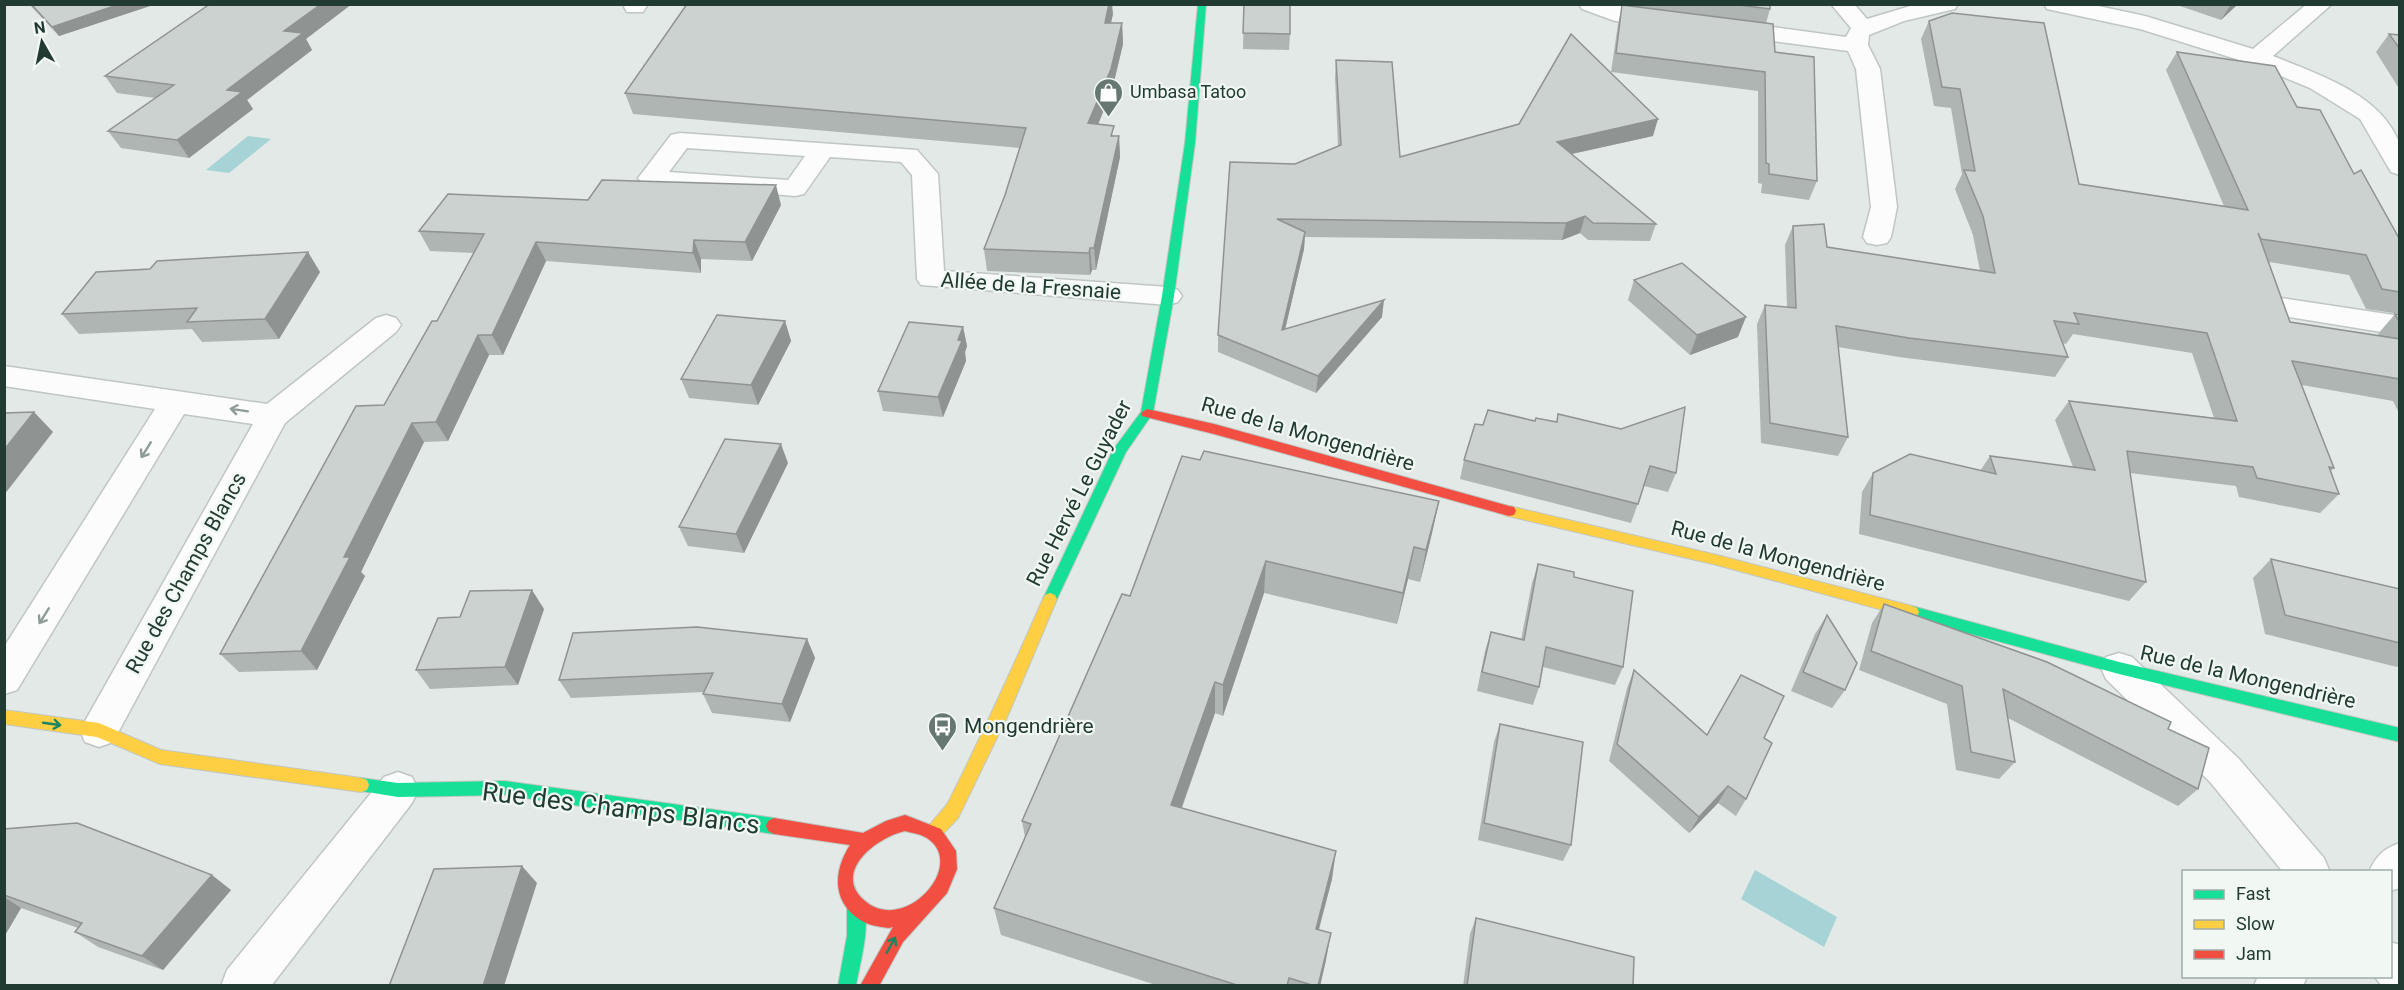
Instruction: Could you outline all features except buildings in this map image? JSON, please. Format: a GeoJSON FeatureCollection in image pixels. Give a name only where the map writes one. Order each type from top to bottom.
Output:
{"type":"FeatureCollection","features":[{"type":"Feature","properties":{"kind":"street","name":"Rue Hervé Le Guyader"},"geometry":{"type":"LineString","coordinates":[[934,832],[952,813],[1120,450],[1147,413],[1168,296],[1190,143],[1202,4]]}},
{"type":"Feature","properties":{"kind":"street"},"geometry":{"type":"LineString","coordinates":[[1590,4],[1615,14],[1684,23]]}},
{"type":"Feature","properties":{"kind":"street"},"geometry":{"type":"LineString","coordinates":[[1842,4],[1860,37],[1868,69],[1884,207],[1877,237]]}},
{"type":"Feature","properties":{"kind":"street"},"geometry":{"type":"LineString","coordinates":[[1708,26],[1860,37],[1897,16],[1947,4]]}},
{"type":"Feature","properties":{"kind":"street"},"geometry":{"type":"LineString","coordinates":[[2055,4],[2145,23],[2258,58],[2318,83],[2370,114],[2400,117]]}},
{"type":"Feature","properties":{"kind":"street"},"geometry":{"type":"LineString","coordinates":[[2258,58],[2321,4]]}},
{"type":"Feature","properties":{"kind":"street"},"geometry":{"type":"LineString","coordinates":[[2370,114],[2400,167]]}},
{"type":"Feature","properties":{"kind":"street","name":"Allée de la Fresnaie"},"geometry":{"type":"LineString","coordinates":[[822,149],[795,188],[651,178],[680,140],[822,149],[908,155],[925,174],[931,279],[1168,296]]}},
{"type":"Feature","properties":{"kind":"street"},"geometry":{"type":"LineString","coordinates":[[2281,307],[2400,326]]}},
{"type":"Feature","properties":{"kind":"street","name":"Rue des Champs Blancs"},"geometry":{"type":"LineString","coordinates":[[99,730],[273,416],[386,325]]}},
{"type":"Feature","properties":{"kind":"street"},"geometry":{"type":"LineString","coordinates":[[4,376],[273,416]]}},
{"type":"Feature","properties":{"kind":"street"},"geometry":{"type":"LineString","coordinates":[[4,679],[177,400]]}},
{"type":"Feature","properties":{"kind":"street","name":"Rue de la Mongendrière"},"geometry":{"type":"LineString","coordinates":[[1147,413],[1214,429],[1478,504],[1717,560],[2119,668],[2400,735]]}},
{"type":"Feature","properties":{"kind":"street"},"geometry":{"type":"LineString","coordinates":[[2119,668],[2225,771],[2307,870]]}},
{"type":"Feature","properties":{"kind":"street","name":"Rue des Champs Blancs"},"geometry":{"type":"LineString","coordinates":[[4,717],[99,730],[160,756],[398,790],[505,788],[857,838],[862,841]]}},
{"type":"Feature","properties":{"kind":"street"},"geometry":{"type":"LineString","coordinates":[[243,986],[398,790]]}},
{"type":"Feature","properties":{"kind":"street"},"geometry":{"type":"LineString","coordinates":[[869,986],[897,936],[921,910],[935,899],[945,884],[950,869],[949,854],[943,841],[934,832],[920,825],[905,823],[876,831],[862,841],[847,866],[845,880],[848,894],[856,906],[869,915],[885,920],[904,918],[921,910]]}},
{"type":"Feature","properties":{"kind":"street"},"geometry":{"type":"LineString","coordinates":[[847,986],[856,936],[856,906]]}},
{"type":"Feature","properties":{"kind":"water"},"geometry":{"type":"Polygon","coordinates":[[[248,136],[271,139],[229,173],[206,170],[248,136]]]}},
{"type":"Feature","properties":{"kind":"water"},"geometry":{"type":"Polygon","coordinates":[[[1755,870],[1837,917],[1824,947],[1741,899],[1755,870]]]}},
{"type":"Feature","properties":{"kind":"traffic: fast"},"geometry":{"type":"LineString","coordinates":[[1050,599],[1120,450],[1147,413],[1168,296],[1190,143],[1202,4]]}},
{"type":"Feature","properties":{"kind":"traffic: fast"},"geometry":{"type":"LineString","coordinates":[[1912,612],[2119,668],[2400,735]]}},
{"type":"Feature","properties":{"kind":"traffic: fast"},"geometry":{"type":"LineString","coordinates":[[361,785],[398,790],[505,788],[774,826]]}},
{"type":"Feature","properties":{"kind":"traffic: fast"},"geometry":{"type":"LineString","coordinates":[[847,986],[856,936],[856,907]]}},
{"type":"Feature","properties":{"kind":"traffic: slow"},"geometry":{"type":"LineString","coordinates":[[1509,511],[1717,560],[1912,612]]}},
{"type":"Feature","properties":{"kind":"traffic: slow"},"geometry":{"type":"LineString","coordinates":[[934,832],[952,813],[1000,715],[1050,599]]}},
{"type":"Feature","properties":{"kind":"traffic: slow"},"geometry":{"type":"LineString","coordinates":[[4,717],[99,730],[160,757],[361,785]]}},
{"type":"Feature","properties":{"kind":"traffic: jam"},"geometry":{"type":"LineString","coordinates":[[1147,413],[1214,429],[1509,511]]}},
{"type":"Feature","properties":{"kind":"traffic: jam"},"geometry":{"type":"LineString","coordinates":[[905,823],[935,834],[947,851],[949,869],[941,887],[927,903],[909,915],[889,920],[870,916],[853,902],[846,888],[845,875],[849,862],[866,840],[878,832],[905,823]]}},
{"type":"Feature","properties":{"kind":"traffic: jam"},"geometry":{"type":"LineString","coordinates":[[774,826],[857,838],[862,841]]}},
{"type":"Feature","properties":{"kind":"traffic: jam"},"geometry":{"type":"LineString","coordinates":[[869,986],[897,936],[921,910]]}},
{"type":"Feature","properties":{"kind":"place","name":"Umbasa Tatoo"},"geometry":{"type":"Point","coordinates":[1109,118]}},
{"type":"Feature","properties":{"kind":"place","name":"Mongendrière"},"geometry":{"type":"Point","coordinates":[943,752]}}]}
